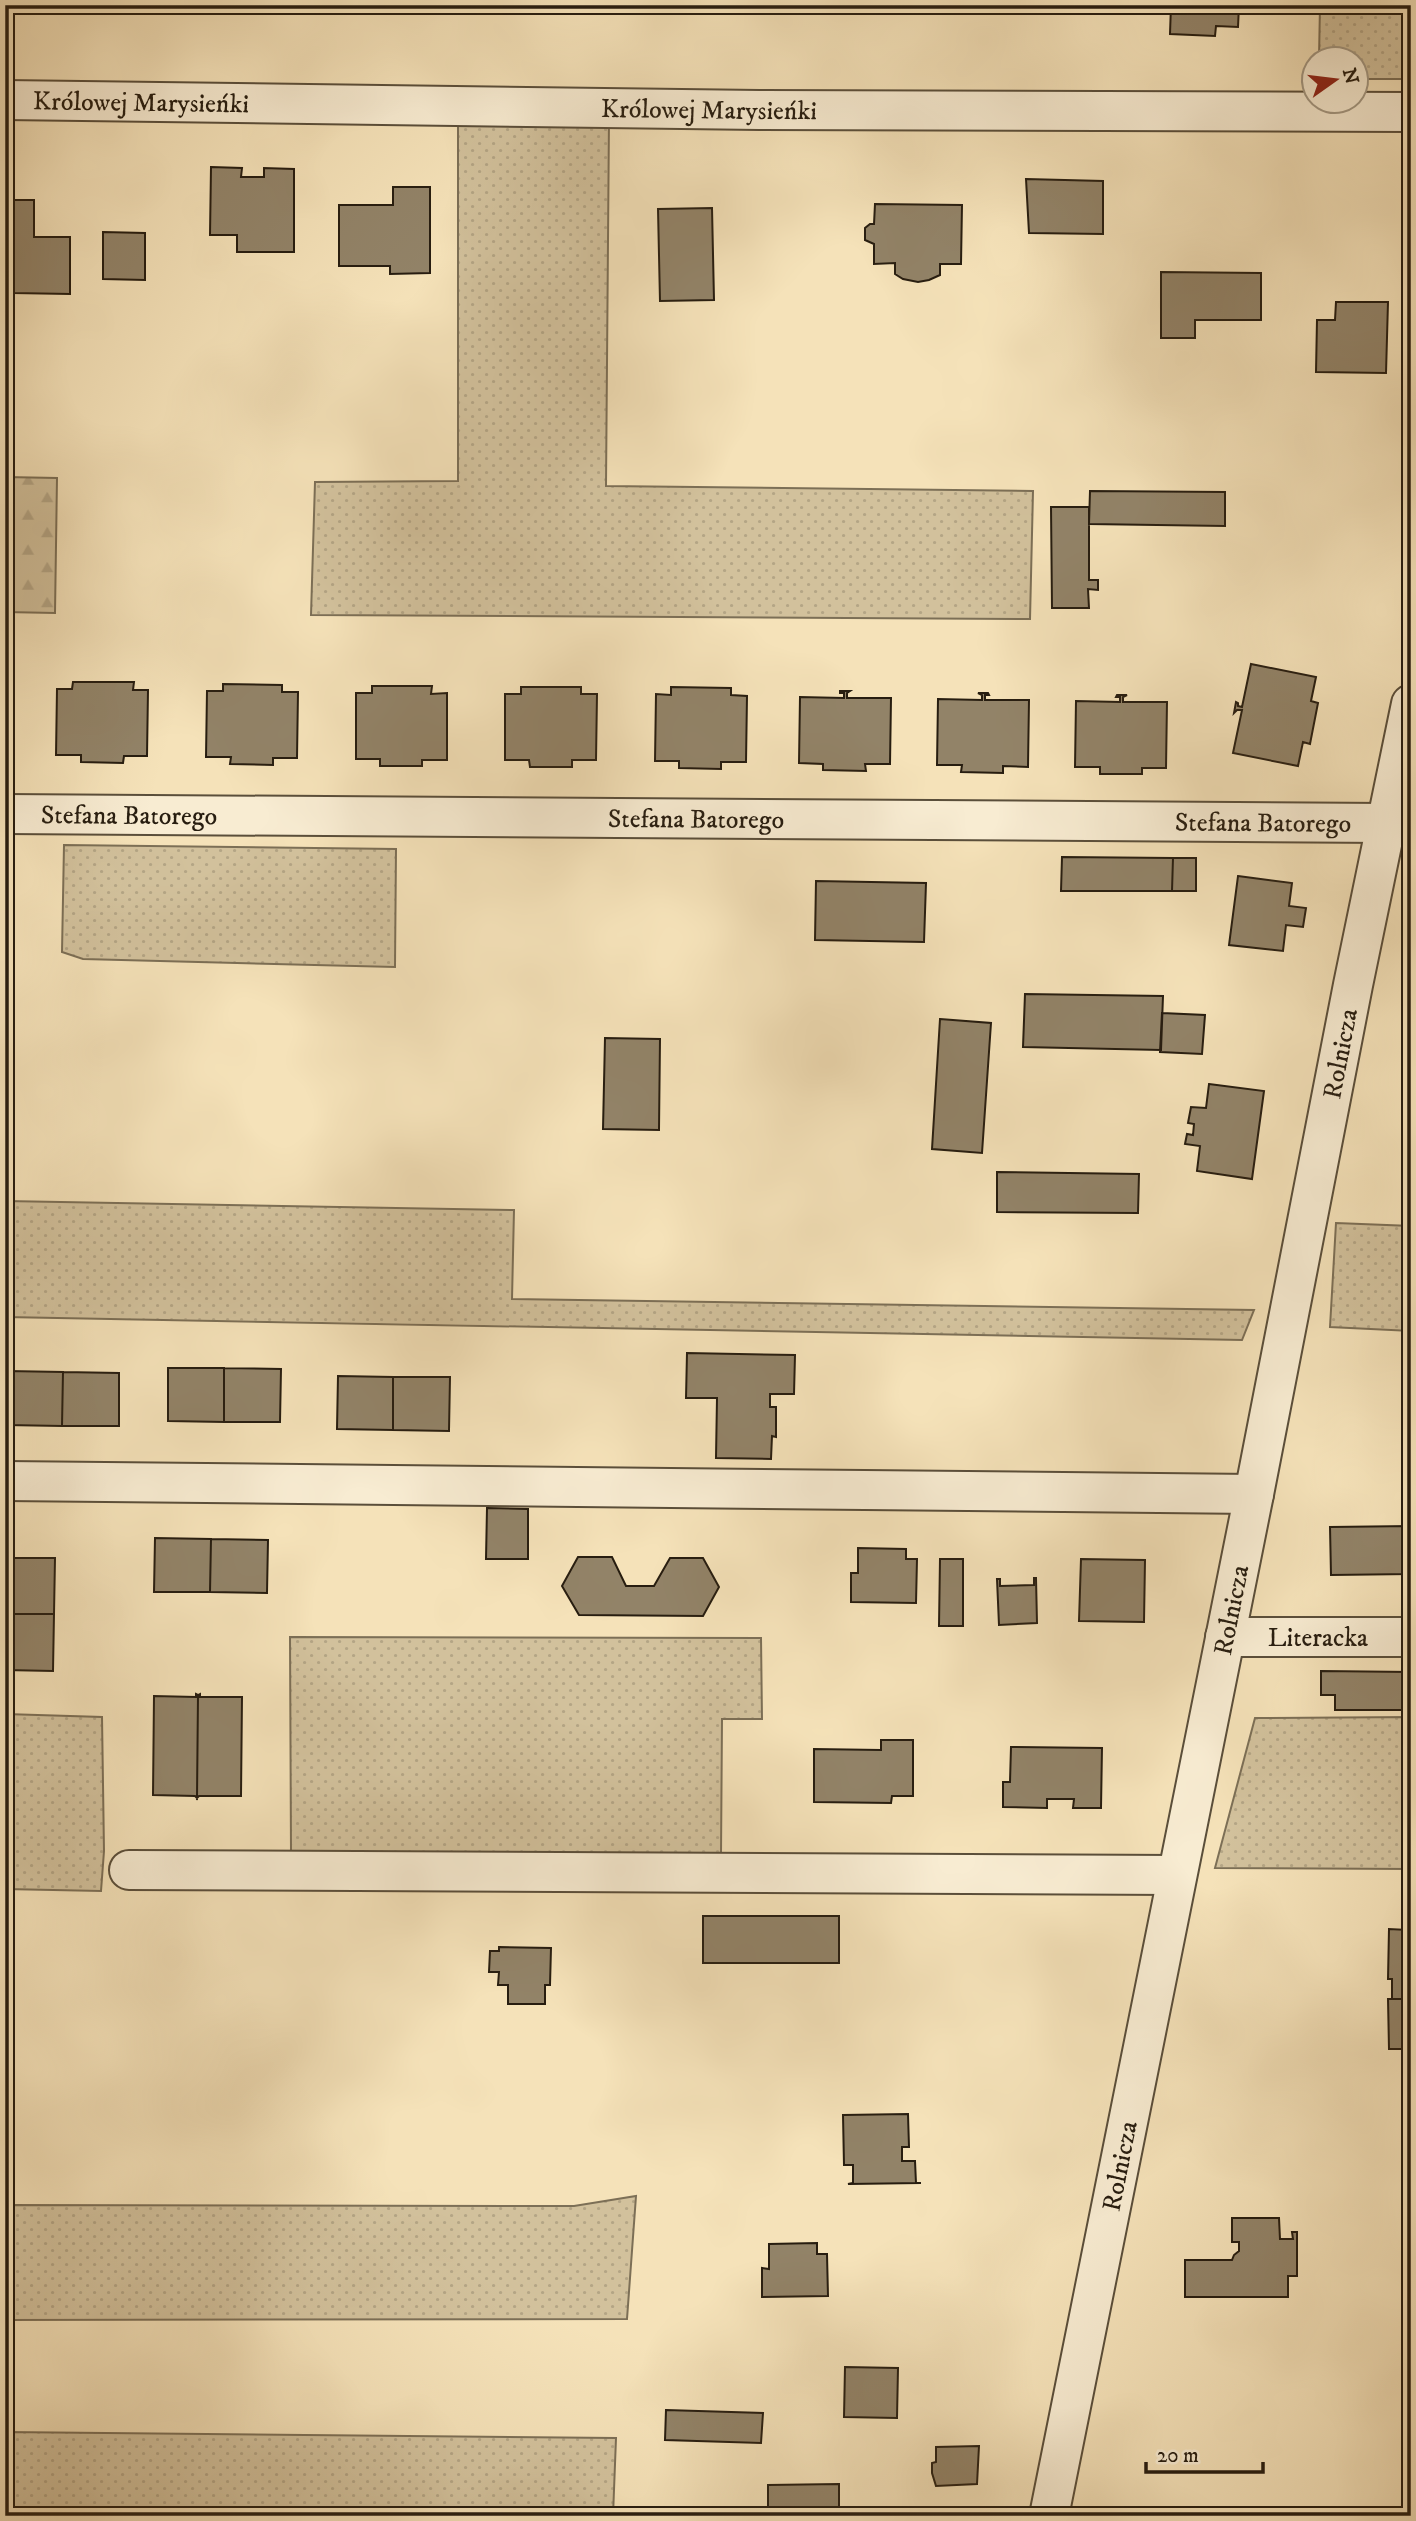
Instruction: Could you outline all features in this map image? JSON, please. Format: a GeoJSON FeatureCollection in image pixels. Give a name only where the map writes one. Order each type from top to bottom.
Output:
{"type":"FeatureCollection","features":[{"type":"Feature","properties":{"kind":"street","name":"Królowej Marysieńki"},"geometry":{"type":"LineString","coordinates":[[5,100],[759,110],[1411,112]]}},
{"type":"Feature","properties":{"kind":"street","name":"Rolnicza"},"geometry":{"type":"LineString","coordinates":[[1049,2516],[1353,985],[1409,725]]}},
{"type":"Feature","properties":{"kind":"street","name":"Stefana Batorego"},"geometry":{"type":"LineString","coordinates":[[5,814],[1387,823]]}},
{"type":"Feature","properties":{"kind":"street"},"geometry":{"type":"LineString","coordinates":[[5,1481],[1254,1494]]}},
{"type":"Feature","properties":{"kind":"street","name":"Literacka"},"geometry":{"type":"LineString","coordinates":[[1225,1637],[1411,1637]]}},
{"type":"Feature","properties":{"kind":"street"},"geometry":{"type":"LineString","coordinates":[[129,1870],[1177,1875]]}},
{"type":"Feature","properties":{"kind":"green space"},"geometry":{"type":"Polygon","coordinates":[[[1320,5],[1411,5],[1411,79],[1370,79],[1370,46],[1319,46],[1320,5]]]}},
{"type":"Feature","properties":{"kind":"green space"},"geometry":{"type":"Polygon","coordinates":[[[458,118],[609,118],[606,486],[1033,491],[1030,619],[311,615],[315,482],[458,481],[458,118]]]}},
{"type":"Feature","properties":{"kind":"green space"},"geometry":{"type":"Polygon","coordinates":[[[5,477],[57,478],[55,613],[5,612],[5,477]]]}},
{"type":"Feature","properties":{"kind":"green space"},"geometry":{"type":"Polygon","coordinates":[[[64,845],[396,849],[395,967],[83,959],[62,952],[64,845]]]}},
{"type":"Feature","properties":{"kind":"green space"},"geometry":{"type":"Polygon","coordinates":[[[5,1201],[514,1210],[512,1299],[1254,1310],[1242,1340],[5,1317],[5,1201]]]}},
{"type":"Feature","properties":{"kind":"green space"},"geometry":{"type":"Polygon","coordinates":[[[1336,1223],[1411,1226],[1411,1331],[1330,1327],[1336,1223]]]}},
{"type":"Feature","properties":{"kind":"green space"},"geometry":{"type":"Polygon","coordinates":[[[290,1637],[761,1638],[762,1719],[722,1719],[721,1855],[291,1852],[290,1637]]]}},
{"type":"Feature","properties":{"kind":"green space"},"geometry":{"type":"Polygon","coordinates":[[[5,1714],[102,1717],[104,1851],[101,1891],[5,1889],[5,1714]]]}},
{"type":"Feature","properties":{"kind":"green space"},"geometry":{"type":"Polygon","coordinates":[[[1411,1717],[1411,1869],[1215,1868],[1255,1718],[1411,1717]]]}},
{"type":"Feature","properties":{"kind":"green space"},"geometry":{"type":"Polygon","coordinates":[[[636,2196],[627,2319],[5,2320],[5,2205],[574,2206],[636,2196]]]}},
{"type":"Feature","properties":{"kind":"green space"},"geometry":{"type":"Polygon","coordinates":[[[5,2432],[616,2438],[613,2516],[5,2516],[5,2432]]]}},
{"type":"Feature","properties":{"kind":"building"},"geometry":{"type":"Polygon","coordinates":[[[1171,5],[1239,5],[1238,27],[1216,26],[1215,36],[1170,34],[1171,5]]]}},
{"type":"Feature","properties":{"kind":"building"},"geometry":{"type":"Polygon","coordinates":[[[211,167],[242,168],[241,177],[264,177],[264,168],[294,169],[294,252],[237,252],[237,235],[210,235],[211,167]]]}},
{"type":"Feature","properties":{"kind":"building"},"geometry":{"type":"Polygon","coordinates":[[[1026,179],[1103,181],[1103,234],[1029,233],[1026,179]]]}},
{"type":"Feature","properties":{"kind":"building"},"geometry":{"type":"Polygon","coordinates":[[[393,187],[430,187],[430,273],[390,274],[390,266],[339,266],[339,205],[393,205],[393,187]]]}},
{"type":"Feature","properties":{"kind":"building"},"geometry":{"type":"Polygon","coordinates":[[[5,200],[34,200],[34,237],[70,237],[70,294],[13,293],[13,257],[5,257],[5,200]]]}},
{"type":"Feature","properties":{"kind":"building"},"geometry":{"type":"Polygon","coordinates":[[[875,204],[962,205],[961,264],[940,264],[940,275],[918,282],[895,274],[895,263],[874,264],[874,244],[865,240],[865,228],[874,224],[875,204]]]}},
{"type":"Feature","properties":{"kind":"building"},"geometry":{"type":"Polygon","coordinates":[[[712,208],[714,300],[660,301],[658,209],[712,208]]]}},
{"type":"Feature","properties":{"kind":"building"},"geometry":{"type":"Polygon","coordinates":[[[103,232],[145,233],[145,280],[103,279],[103,232]]]}},
{"type":"Feature","properties":{"kind":"building"},"geometry":{"type":"Polygon","coordinates":[[[1161,272],[1261,273],[1261,320],[1195,320],[1195,338],[1161,338],[1161,272]]]}},
{"type":"Feature","properties":{"kind":"building"},"geometry":{"type":"Polygon","coordinates":[[[1336,302],[1388,302],[1386,373],[1316,372],[1317,320],[1335,320],[1336,302]]]}},
{"type":"Feature","properties":{"kind":"building"},"geometry":{"type":"Polygon","coordinates":[[[1090,491],[1225,492],[1225,526],[1089,524],[1090,491]]]}},
{"type":"Feature","properties":{"kind":"building"},"geometry":{"type":"Polygon","coordinates":[[[1051,507],[1089,507],[1089,580],[1098,580],[1098,590],[1088,589],[1089,608],[1052,608],[1051,507]]]}},
{"type":"Feature","properties":{"kind":"building"},"geometry":{"type":"Polygon","coordinates":[[[1251,664],[1316,677],[1311,701],[1318,703],[1310,744],[1303,742],[1298,766],[1233,753],[1242,710],[1234,713],[1236,702],[1242,707],[1251,664]]]}},
{"type":"Feature","properties":{"kind":"building"},"geometry":{"type":"Polygon","coordinates":[[[73,682],[134,682],[133,690],[148,690],[147,756],[124,756],[123,763],[81,762],[81,755],[56,755],[57,689],[72,689],[73,682]]]}},
{"type":"Feature","properties":{"kind":"building"},"geometry":{"type":"Polygon","coordinates":[[[223,684],[282,685],[282,692],[298,692],[297,758],[273,758],[273,765],[230,764],[231,757],[206,757],[207,691],[223,691],[223,684]]]}},
{"type":"Feature","properties":{"kind":"building"},"geometry":{"type":"Polygon","coordinates":[[[372,686],[432,686],[431,694],[447,693],[447,760],[422,760],[422,766],[380,766],[380,759],[356,759],[356,693],[372,693],[372,686]]]}},
{"type":"Feature","properties":{"kind":"building"},"geometry":{"type":"Polygon","coordinates":[[[521,687],[581,687],[581,694],[597,694],[596,760],[572,760],[572,767],[530,767],[529,760],[505,760],[505,694],[521,694],[521,687]]]}},
{"type":"Feature","properties":{"kind":"building"},"geometry":{"type":"Polygon","coordinates":[[[671,687],[731,688],[731,695],[747,696],[746,762],[721,762],[721,769],[679,768],[679,761],[655,761],[656,694],[671,695],[671,687]]]}},
{"type":"Feature","properties":{"kind":"building"},"geometry":{"type":"Polygon","coordinates":[[[840,691],[850,691],[847,698],[891,698],[890,764],[865,764],[866,771],[823,770],[823,764],[799,763],[800,697],[844,698],[844,693],[840,691]]]}},
{"type":"Feature","properties":{"kind":"building"},"geometry":{"type":"Polygon","coordinates":[[[978,693],[988,693],[985,700],[1029,700],[1028,767],[1003,766],[1003,773],[961,772],[962,765],[937,765],[938,699],[982,700],[982,695],[978,693]]]}},
{"type":"Feature","properties":{"kind":"building"},"geometry":{"type":"Polygon","coordinates":[[[1117,695],[1127,695],[1123,697],[1123,702],[1167,702],[1166,768],[1142,768],[1142,774],[1100,774],[1100,767],[1075,767],[1076,701],[1120,702],[1117,695]]]}},
{"type":"Feature","properties":{"kind":"building"},"geometry":{"type":"Polygon","coordinates":[[[1062,857],[1173,858],[1172,891],[1061,891],[1062,857]]]}},
{"type":"Feature","properties":{"kind":"building"},"geometry":{"type":"Polygon","coordinates":[[[1173,858],[1196,858],[1196,891],[1172,891],[1173,858]]]}},
{"type":"Feature","properties":{"kind":"building"},"geometry":{"type":"Polygon","coordinates":[[[1238,876],[1292,883],[1289,906],[1306,908],[1303,927],[1286,925],[1283,951],[1229,945],[1238,876]]]}},
{"type":"Feature","properties":{"kind":"building"},"geometry":{"type":"Polygon","coordinates":[[[816,881],[926,883],[924,942],[815,940],[816,881]]]}},
{"type":"Feature","properties":{"kind":"building"},"geometry":{"type":"Polygon","coordinates":[[[1025,994],[1163,996],[1161,1050],[1023,1047],[1025,994]]]}},
{"type":"Feature","properties":{"kind":"building"},"geometry":{"type":"Polygon","coordinates":[[[1162,1013],[1205,1015],[1202,1054],[1160,1052],[1162,1013]]]}},
{"type":"Feature","properties":{"kind":"building"},"geometry":{"type":"Polygon","coordinates":[[[940,1019],[991,1023],[982,1153],[932,1149],[940,1019]]]}},
{"type":"Feature","properties":{"kind":"building"},"geometry":{"type":"Polygon","coordinates":[[[605,1038],[660,1039],[659,1130],[603,1129],[605,1038]]]}},
{"type":"Feature","properties":{"kind":"building"},"geometry":{"type":"Polygon","coordinates":[[[1209,1084],[1264,1091],[1252,1179],[1197,1171],[1200,1146],[1185,1144],[1187,1134],[1193,1135],[1194,1124],[1188,1123],[1191,1107],[1206,1108],[1209,1084]]]}},
{"type":"Feature","properties":{"kind":"building"},"geometry":{"type":"Polygon","coordinates":[[[997,1172],[1139,1174],[1138,1213],[997,1212],[997,1172]]]}},
{"type":"Feature","properties":{"kind":"building"},"geometry":{"type":"Polygon","coordinates":[[[687,1353],[795,1355],[794,1394],[770,1394],[770,1407],[776,1407],[776,1437],[772,1436],[771,1459],[716,1458],[717,1398],[686,1398],[687,1353]]]}},
{"type":"Feature","properties":{"kind":"building"},"geometry":{"type":"Polygon","coordinates":[[[168,1368],[224,1368],[224,1422],[168,1421],[168,1368]]]}},
{"type":"Feature","properties":{"kind":"building"},"geometry":{"type":"Polygon","coordinates":[[[224,1368],[281,1369],[280,1422],[224,1422],[224,1368]]]}},
{"type":"Feature","properties":{"kind":"building"},"geometry":{"type":"Polygon","coordinates":[[[7,1371],[63,1372],[62,1426],[6,1425],[7,1371]]]}},
{"type":"Feature","properties":{"kind":"building"},"geometry":{"type":"Polygon","coordinates":[[[63,1372],[119,1373],[119,1426],[62,1426],[63,1372]]]}},
{"type":"Feature","properties":{"kind":"building"},"geometry":{"type":"Polygon","coordinates":[[[338,1376],[393,1377],[393,1430],[337,1429],[338,1376]]]}},
{"type":"Feature","properties":{"kind":"building"},"geometry":{"type":"Polygon","coordinates":[[[393,1377],[450,1377],[449,1431],[393,1430],[393,1377]]]}},
{"type":"Feature","properties":{"kind":"building"},"geometry":{"type":"Polygon","coordinates":[[[487,1508],[528,1509],[528,1559],[486,1559],[487,1508]]]}},
{"type":"Feature","properties":{"kind":"building"},"geometry":{"type":"Polygon","coordinates":[[[1411,1526],[1411,1574],[1331,1575],[1330,1527],[1411,1526]]]}},
{"type":"Feature","properties":{"kind":"building"},"geometry":{"type":"Polygon","coordinates":[[[155,1538],[211,1539],[210,1592],[154,1592],[155,1538]]]}},
{"type":"Feature","properties":{"kind":"building"},"geometry":{"type":"Polygon","coordinates":[[[211,1539],[268,1540],[267,1593],[210,1592],[211,1539]]]}},
{"type":"Feature","properties":{"kind":"building"},"geometry":{"type":"Polygon","coordinates":[[[858,1548],[906,1549],[906,1559],[917,1559],[916,1603],[851,1602],[851,1573],[858,1573],[858,1548]]]}},
{"type":"Feature","properties":{"kind":"building"},"geometry":{"type":"Polygon","coordinates":[[[578,1557],[612,1557],[626,1586],[654,1586],[670,1558],[703,1558],[719,1587],[703,1616],[579,1615],[562,1586],[578,1557]]]}},
{"type":"Feature","properties":{"kind":"building"},"geometry":{"type":"Polygon","coordinates":[[[5,1558],[55,1558],[54,1614],[5,1614],[5,1558]]]}},
{"type":"Feature","properties":{"kind":"building"},"geometry":{"type":"Polygon","coordinates":[[[940,1559],[963,1559],[963,1626],[939,1626],[940,1559]]]}},
{"type":"Feature","properties":{"kind":"building"},"geometry":{"type":"Polygon","coordinates":[[[1081,1559],[1145,1560],[1144,1622],[1079,1621],[1081,1559]]]}},
{"type":"Feature","properties":{"kind":"building"},"geometry":{"type":"Polygon","coordinates":[[[1034,1578],[1037,1623],[999,1625],[997,1579],[1000,1579],[1000,1586],[1034,1585],[1034,1578]]]}},
{"type":"Feature","properties":{"kind":"building"},"geometry":{"type":"Polygon","coordinates":[[[5,1614],[54,1614],[53,1671],[5,1670],[5,1614]]]}},
{"type":"Feature","properties":{"kind":"building"},"geometry":{"type":"Polygon","coordinates":[[[1321,1671],[1411,1672],[1411,1710],[1335,1710],[1335,1695],[1321,1695],[1321,1671]]]}},
{"type":"Feature","properties":{"kind":"building"},"geometry":{"type":"Polygon","coordinates":[[[196,1694],[197,1798],[153,1795],[154,1696],[196,1697],[196,1694]]]}},
{"type":"Feature","properties":{"kind":"building"},"geometry":{"type":"Polygon","coordinates":[[[200,1694],[200,1697],[242,1697],[241,1796],[197,1798],[200,1694]]]}},
{"type":"Feature","properties":{"kind":"building"},"geometry":{"type":"Polygon","coordinates":[[[881,1740],[913,1740],[913,1796],[892,1796],[891,1803],[814,1802],[814,1749],[881,1750],[881,1740]]]}},
{"type":"Feature","properties":{"kind":"building"},"geometry":{"type":"Polygon","coordinates":[[[1011,1747],[1102,1748],[1101,1808],[1073,1808],[1074,1799],[1047,1799],[1047,1808],[1003,1807],[1003,1782],[1010,1782],[1011,1747]]]}},
{"type":"Feature","properties":{"kind":"building"},"geometry":{"type":"Polygon","coordinates":[[[703,1916],[839,1916],[839,1963],[703,1963],[703,1916]]]}},
{"type":"Feature","properties":{"kind":"building"},"geometry":{"type":"Polygon","coordinates":[[[1411,1926],[1411,1999],[1392,1999],[1392,1979],[1388,1979],[1389,1929],[1408,1930],[1411,1926]]]}},
{"type":"Feature","properties":{"kind":"building"},"geometry":{"type":"Polygon","coordinates":[[[499,1947],[551,1948],[550,1985],[545,1985],[545,2004],[508,2004],[508,1985],[498,1985],[499,1972],[489,1972],[490,1951],[499,1951],[499,1947]]]}},
{"type":"Feature","properties":{"kind":"building"},"geometry":{"type":"Polygon","coordinates":[[[1388,1999],[1411,1999],[1411,2049],[1389,2049],[1388,1999]]]}},
{"type":"Feature","properties":{"kind":"building"},"geometry":{"type":"Polygon","coordinates":[[[908,2114],[909,2147],[902,2147],[902,2161],[915,2161],[916,2183],[921,2183],[848,2184],[853,2183],[853,2165],[844,2165],[843,2115],[908,2114]]]}},
{"type":"Feature","properties":{"kind":"building"},"geometry":{"type":"Polygon","coordinates":[[[1232,2218],[1279,2218],[1280,2239],[1293,2239],[1292,2232],[1297,2232],[1297,2276],[1288,2276],[1288,2297],[1185,2297],[1185,2260],[1232,2260],[1239,2251],[1239,2242],[1232,2242],[1232,2218]]]}},
{"type":"Feature","properties":{"kind":"building"},"geometry":{"type":"Polygon","coordinates":[[[817,2243],[817,2254],[827,2254],[828,2296],[762,2297],[762,2268],[769,2269],[769,2244],[817,2243]]]}},
{"type":"Feature","properties":{"kind":"building"},"geometry":{"type":"Polygon","coordinates":[[[845,2367],[898,2368],[897,2418],[844,2417],[845,2367]]]}},
{"type":"Feature","properties":{"kind":"building"},"geometry":{"type":"Polygon","coordinates":[[[666,2410],[763,2413],[761,2443],[665,2440],[666,2410]]]}},
{"type":"Feature","properties":{"kind":"building"},"geometry":{"type":"Polygon","coordinates":[[[979,2446],[977,2484],[936,2486],[932,2463],[936,2462],[936,2447],[979,2446]]]}},
{"type":"Feature","properties":{"kind":"building"},"geometry":{"type":"Polygon","coordinates":[[[839,2484],[839,2516],[768,2516],[768,2485],[839,2484]]]}}]}
